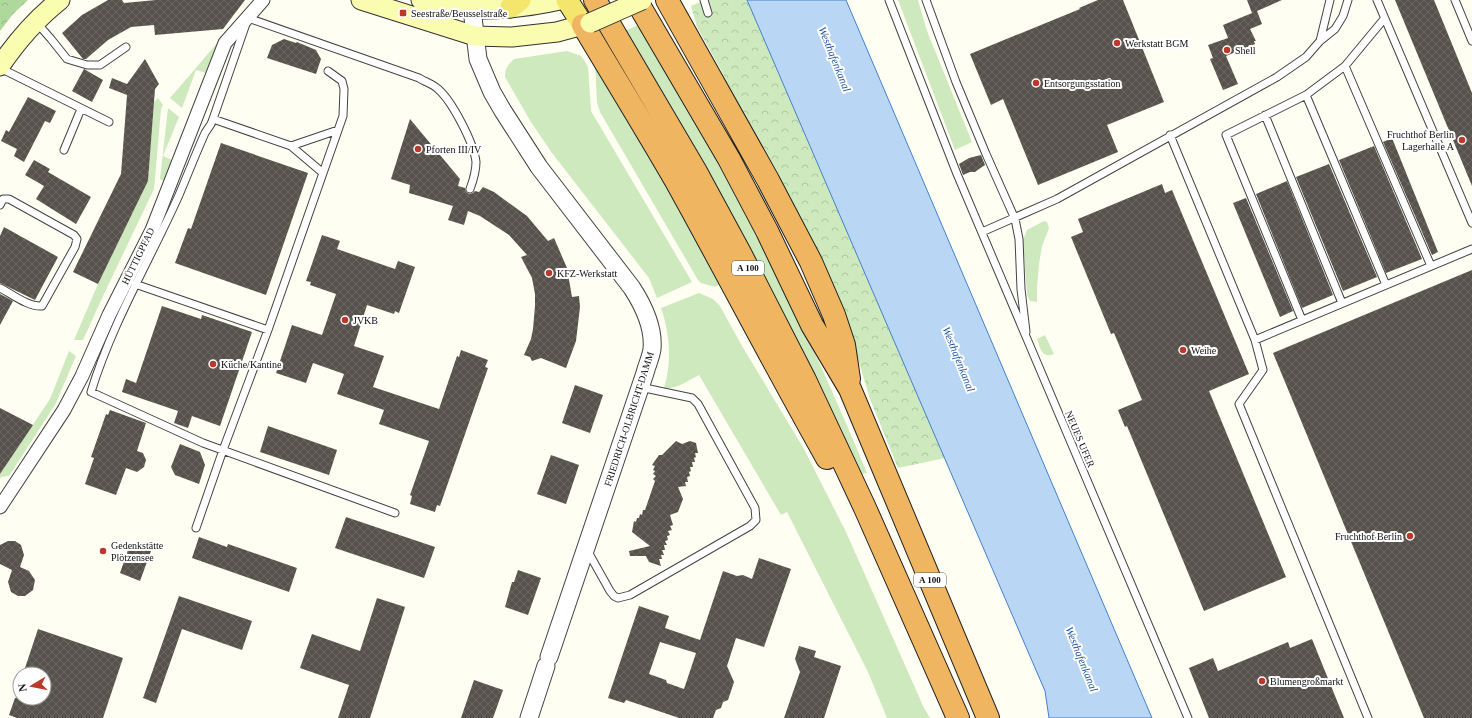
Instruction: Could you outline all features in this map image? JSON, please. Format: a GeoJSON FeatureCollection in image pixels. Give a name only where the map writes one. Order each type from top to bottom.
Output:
{"type":"FeatureCollection","features":[{"type":"Feature","properties":{"kind":"highway","name":"A 100"},"geometry":{"type":"LineString","coordinates":[[595,0],[695,170],[740,253],[805,380],[865,508],[958,718]]}},
{"type":"Feature","properties":{"kind":"highway","name":"A 100"},"geometry":{"type":"LineString","coordinates":[[636,0],[729,159],[767,231],[812,326],[850,389],[988,718]]}},
{"type":"Feature","properties":{"kind":"highway"},"geometry":{"type":"LineString","coordinates":[[667,0],[768,180],[811,262],[834,315],[844,345],[850,389]]}},
{"type":"Feature","properties":{"kind":"highway"},"geometry":{"type":"LineString","coordinates":[[586,24],[676,181],[787,388],[844,488],[865,508]]}},
{"type":"Feature","properties":{"kind":"main road"},"geometry":{"type":"LineString","coordinates":[[0,67],[16,44],[40,17],[60,0]]}},
{"type":"Feature","properties":{"kind":"main road"},"geometry":{"type":"LineString","coordinates":[[40,17],[68,0]]}},
{"type":"Feature","properties":{"kind":"main road"},"geometry":{"type":"LineString","coordinates":[[361,0],[475,36],[512,37],[557,32],[586,24],[642,0]]}},
{"type":"Feature","properties":{"kind":"main road"},"geometry":{"type":"LineString","coordinates":[[421,0],[453,8],[472,9],[560,0]]}},
{"type":"Feature","properties":{"kind":"main road"},"geometry":{"type":"LineString","coordinates":[[567,0],[586,24]]}},
{"type":"Feature","properties":{"kind":"street","name":"HÜTTIGPFAD"},"geometry":{"type":"LineString","coordinates":[[1,506],[64,410],[82,376],[109,315],[152,230],[225,43],[263,0]]}},
{"type":"Feature","properties":{"kind":"street","name":"FRIEDRICH-OLBRICHT-DAMM"},"geometry":{"type":"LineString","coordinates":[[472,9],[478,59],[492,92],[519,138],[539,167],[632,288],[644,308],[650,328],[652,349],[529,718]]}},
{"type":"Feature","properties":{"kind":"lane"},"geometry":{"type":"LineString","coordinates":[[704,0],[708,13]]}},
{"type":"Feature","properties":{"kind":"lane","name":"NEUES UFER"},"geometry":{"type":"LineString","coordinates":[[889,0],[954,167],[1188,718]]}},
{"type":"Feature","properties":{"kind":"lane"},"geometry":{"type":"LineString","coordinates":[[926,0],[956,82],[1015,219],[1019,239],[1021,289],[1027,340]]}},
{"type":"Feature","properties":{"kind":"lane"},"geometry":{"type":"LineString","coordinates":[[1320,41],[1330,0]]}},
{"type":"Feature","properties":{"kind":"lane"},"geometry":{"type":"LineString","coordinates":[[982,232],[1015,219],[1057,199],[1282,74],[1306,57],[1320,41],[1335,29],[1343,16],[1348,0]]}},
{"type":"Feature","properties":{"kind":"lane"},"geometry":{"type":"LineString","coordinates":[[1377,0],[1472,223]]}},
{"type":"Feature","properties":{"kind":"lane"},"geometry":{"type":"LineString","coordinates":[[1455,0],[1472,41]]}},
{"type":"Feature","properties":{"kind":"lane"},"geometry":{"type":"LineString","coordinates":[[40,17],[51,38],[67,59],[87,65],[100,65],[126,47]]}},
{"type":"Feature","properties":{"kind":"lane"},"geometry":{"type":"LineString","coordinates":[[395,513],[203,443],[91,392],[100,362],[135,284],[179,195],[205,133],[211,124],[248,18],[419,78],[438,88],[455,111],[468,136],[476,162],[470,189]]}},
{"type":"Feature","properties":{"kind":"lane"},"geometry":{"type":"LineString","coordinates":[[1302,320],[1226,135],[1306,95],[1345,66],[1384,19]]}},
{"type":"Feature","properties":{"kind":"lane"},"geometry":{"type":"LineString","coordinates":[[1345,66],[1431,266]]}},
{"type":"Feature","properties":{"kind":"lane"},"geometry":{"type":"LineString","coordinates":[[0,67],[109,122]]}},
{"type":"Feature","properties":{"kind":"lane"},"geometry":{"type":"LineString","coordinates":[[196,528],[223,450],[268,330],[343,116],[344,89],[342,81],[328,71]]}},
{"type":"Feature","properties":{"kind":"lane"},"geometry":{"type":"LineString","coordinates":[[1306,95],[1386,285]]}},
{"type":"Feature","properties":{"kind":"lane"},"geometry":{"type":"LineString","coordinates":[[64,150],[81,109]]}},
{"type":"Feature","properties":{"kind":"lane"},"geometry":{"type":"LineString","coordinates":[[1265,115],[1342,303]]}},
{"type":"Feature","properties":{"kind":"lane"},"geometry":{"type":"LineString","coordinates":[[213,119],[291,146],[323,174]]}},
{"type":"Feature","properties":{"kind":"lane"},"geometry":{"type":"LineString","coordinates":[[291,146],[338,130]]}},
{"type":"Feature","properties":{"kind":"lane"},"geometry":{"type":"LineString","coordinates":[[1170,135],[1255,340],[1263,370],[1239,404],[1368,718]]}},
{"type":"Feature","properties":{"kind":"lane"},"geometry":{"type":"LineString","coordinates":[[0,205],[4,199],[9,199],[74,235],[76,239],[75,247],[42,306],[29,304],[0,288]]}},
{"type":"Feature","properties":{"kind":"lane"},"geometry":{"type":"LineString","coordinates":[[1255,340],[1472,249]]}},
{"type":"Feature","properties":{"kind":"lane"},"geometry":{"type":"LineString","coordinates":[[135,284],[268,330]]}},
{"type":"Feature","properties":{"kind":"lane"},"geometry":{"type":"LineString","coordinates":[[586,548],[610,591],[618,598],[630,595],[750,526],[756,520],[755,508],[698,404],[692,398],[640,387]]}},
{"type":"Feature","properties":{"kind":"green space"},"geometry":{"type":"Polygon","coordinates":[[[0,0],[28,0],[13,14],[0,31],[0,0]]]}},
{"type":"Feature","properties":{"kind":"green space"},"geometry":{"type":"Polygon","coordinates":[[[705,0],[747,0],[945,458],[898,468],[870,399],[853,342],[740,113],[722,72],[697,27],[691,6],[705,0]]]}},
{"type":"Feature","properties":{"kind":"green space"},"geometry":{"type":"Polygon","coordinates":[[[898,0],[918,0],[927,31],[972,142],[955,150],[898,0]]]}},
{"type":"Feature","properties":{"kind":"green space"},"geometry":{"type":"Polygon","coordinates":[[[641,24],[725,172],[754,227],[805,332],[867,473],[861,474],[834,417],[624,31],[641,24]]]}},
{"type":"Feature","properties":{"kind":"green space"},"geometry":{"type":"Polygon","coordinates":[[[218,42],[206,73],[196,70],[182,108],[170,98],[218,42]]]}},
{"type":"Feature","properties":{"kind":"green space"},"geometry":{"type":"Polygon","coordinates":[[[567,51],[581,56],[588,67],[591,111],[692,282],[657,298],[649,278],[552,153],[531,122],[505,77],[507,67],[514,59],[567,51]]]}},
{"type":"Feature","properties":{"kind":"green space"},"geometry":{"type":"Polygon","coordinates":[[[595,62],[658,168],[720,284],[715,287],[701,283],[698,280],[600,112],[597,102],[595,62]]]}},
{"type":"Feature","properties":{"kind":"green space"},"geometry":{"type":"Polygon","coordinates":[[[158,98],[163,105],[161,109],[154,189],[83,340],[74,340],[98,284],[148,181],[154,102],[158,98]]]}},
{"type":"Feature","properties":{"kind":"green space"},"geometry":{"type":"Polygon","coordinates":[[[168,108],[179,117],[163,156],[172,160],[164,181],[160,179],[168,108]]]}},
{"type":"Feature","properties":{"kind":"green space"},"geometry":{"type":"Polygon","coordinates":[[[1044,221],[1047,222],[1049,228],[1042,246],[1039,264],[1037,302],[1030,301],[1027,295],[1023,240],[1027,230],[1044,221]]]}},
{"type":"Feature","properties":{"kind":"green space"},"geometry":{"type":"Polygon","coordinates":[[[699,293],[713,299],[720,306],[742,346],[804,449],[846,532],[924,708],[930,718],[887,718],[868,672],[787,512],[781,515],[699,375],[673,388],[664,388],[667,378],[669,348],[661,308],[699,293]]]}},
{"type":"Feature","properties":{"kind":"green space"},"geometry":{"type":"Polygon","coordinates":[[[1045,335],[1054,354],[1047,355],[1042,352],[1037,339],[1045,335]]]}},
{"type":"Feature","properties":{"kind":"green space"},"geometry":{"type":"Polygon","coordinates":[[[69,351],[76,356],[55,405],[9,476],[1,477],[0,479],[0,474],[50,399],[69,351]]]}},
{"type":"Feature","properties":{"kind":"water","name":"Westhafenkanal"},"geometry":{"type":"Polygon","coordinates":[[[747,0],[846,0],[1152,718],[1049,718],[1045,691],[747,0]]]}},
{"type":"Feature","properties":{"kind":"building"},"geometry":{"type":"Polygon","coordinates":[[[108,0],[122,0],[124,3],[156,0],[245,0],[223,29],[155,35],[154,25],[131,27],[108,40],[86,59],[83,59],[62,33],[82,15],[108,0]]]}},
{"type":"Feature","properties":{"kind":"building","name":"Entsorgungsstation"},"geometry":{"type":"Polygon","coordinates":[[[1098,0],[1123,0],[1164,102],[1107,125],[1118,152],[1038,185],[1003,99],[991,105],[970,54],[1080,9],[1079,8],[1098,0]]]}},
{"type":"Feature","properties":{"kind":"building"},"geometry":{"type":"Polygon","coordinates":[[[1247,0],[1282,0],[1252,13],[1247,0]]]}},
{"type":"Feature","properties":{"kind":"building","name":"Fruchthof Berlin Lagerhalle A"},"geometry":{"type":"Polygon","coordinates":[[[1395,0],[1434,0],[1472,93],[1472,186],[1395,0]]]}},
{"type":"Feature","properties":{"kind":"building"},"geometry":{"type":"Polygon","coordinates":[[[1257,11],[1262,24],[1250,29],[1256,41],[1254,41],[1255,44],[1226,56],[1238,84],[1223,90],[1210,59],[1213,58],[1208,45],[1228,38],[1223,25],[1257,11]]]}},
{"type":"Feature","properties":{"kind":"building"},"geometry":{"type":"Polygon","coordinates":[[[284,39],[297,42],[316,50],[321,59],[316,74],[267,58],[272,45],[284,39]]]}},
{"type":"Feature","properties":{"kind":"building"},"geometry":{"type":"Polygon","coordinates":[[[145,59],[159,84],[155,89],[148,181],[98,284],[73,272],[121,174],[127,95],[109,88],[112,78],[127,84],[145,59]]]}},
{"type":"Feature","properties":{"kind":"building"},"geometry":{"type":"Polygon","coordinates":[[[84,69],[103,80],[92,102],[72,91],[84,69]]]}},
{"type":"Feature","properties":{"kind":"building"},"geometry":{"type":"Polygon","coordinates":[[[28,97],[56,111],[50,123],[45,121],[24,162],[14,156],[17,149],[1,141],[6,130],[9,132],[28,97]]]}},
{"type":"Feature","properties":{"kind":"building","name":"KFZ-Werkstatt"},"geometry":{"type":"Polygon","coordinates":[[[410,119],[460,179],[458,186],[465,188],[466,192],[469,194],[475,191],[479,192],[483,187],[494,192],[527,216],[548,241],[554,238],[567,268],[572,297],[579,296],[580,307],[576,341],[566,368],[541,358],[532,361],[530,357],[524,355],[531,339],[533,329],[535,294],[532,278],[521,257],[527,255],[509,235],[480,216],[468,211],[464,225],[448,220],[453,206],[409,193],[410,185],[391,179],[410,119]]]}},
{"type":"Feature","properties":{"kind":"building"},"geometry":{"type":"Polygon","coordinates":[[[1392,138],[1438,252],[1432,255],[1383,142],[1392,138]]]}},
{"type":"Feature","properties":{"kind":"building"},"geometry":{"type":"Polygon","coordinates":[[[221,143],[308,173],[266,295],[175,263],[188,228],[191,229],[221,143]]]}},
{"type":"Feature","properties":{"kind":"building"},"geometry":{"type":"Polygon","coordinates":[[[1374,146],[1422,259],[1386,273],[1339,160],[1374,146]]]}},
{"type":"Feature","properties":{"kind":"building"},"geometry":{"type":"Polygon","coordinates":[[[981,155],[985,165],[975,172],[970,172],[963,175],[959,164],[969,158],[981,155]]]}},
{"type":"Feature","properties":{"kind":"building"},"geometry":{"type":"Polygon","coordinates":[[[34,160],[50,169],[48,172],[91,197],[76,224],[36,199],[44,186],[25,175],[34,160]]]}},
{"type":"Feature","properties":{"kind":"building"},"geometry":{"type":"Polygon","coordinates":[[[1329,164],[1377,277],[1343,291],[1296,177],[1329,164]]]}},
{"type":"Feature","properties":{"kind":"building"},"geometry":{"type":"Polygon","coordinates":[[[1287,181],[1333,295],[1302,308],[1256,194],[1287,181]]]}},
{"type":"Feature","properties":{"kind":"building"},"geometry":{"type":"Polygon","coordinates":[[[1162,184],[1165,193],[1172,190],[1249,374],[1209,391],[1286,577],[1204,611],[1127,426],[1125,427],[1118,410],[1142,400],[1114,333],[1111,334],[1071,237],[1083,232],[1078,219],[1162,184]]]}},
{"type":"Feature","properties":{"kind":"building"},"geometry":{"type":"Polygon","coordinates":[[[1246,198],[1293,311],[1280,317],[1233,203],[1246,198]]]}},
{"type":"Feature","properties":{"kind":"building"},"geometry":{"type":"Polygon","coordinates":[[[4,227],[58,257],[35,300],[0,283],[0,236],[4,227]]]}},
{"type":"Feature","properties":{"kind":"building"},"geometry":{"type":"Polygon","coordinates":[[[322,235],[340,241],[337,249],[395,269],[398,261],[415,267],[399,313],[395,311],[394,314],[367,305],[354,346],[384,356],[373,387],[439,409],[457,356],[459,357],[461,350],[488,360],[485,367],[488,368],[440,506],[437,505],[435,512],[410,504],[412,496],[410,495],[429,441],[379,424],[384,410],[337,394],[344,374],[313,363],[306,383],[276,373],[292,325],[322,335],[336,294],[310,285],[311,282],[306,281],[322,235]]]}},
{"type":"Feature","properties":{"kind":"building","name":"Fruchthof Berlin"},"geometry":{"type":"Polygon","coordinates":[[[1472,270],[1472,718],[1424,718],[1273,353],[1472,270]]]}},
{"type":"Feature","properties":{"kind":"building"},"geometry":{"type":"Polygon","coordinates":[[[0,294],[13,301],[0,325],[0,294]]]}},
{"type":"Feature","properties":{"kind":"building","name":"Küche/Kantine"},"geometry":{"type":"Polygon","coordinates":[[[162,306],[201,319],[202,315],[252,332],[220,426],[192,416],[188,428],[174,423],[178,411],[122,392],[126,379],[136,383],[162,306]]]}},
{"type":"Feature","properties":{"kind":"building"},"geometry":{"type":"Polygon","coordinates":[[[575,385],[603,395],[590,433],[562,423],[575,385]]]}},
{"type":"Feature","properties":{"kind":"building"},"geometry":{"type":"Polygon","coordinates":[[[0,408],[33,425],[0,474],[0,408]]]}},
{"type":"Feature","properties":{"kind":"building"},"geometry":{"type":"Polygon","coordinates":[[[110,410],[146,423],[137,451],[143,453],[146,460],[144,467],[137,472],[126,468],[116,495],[85,484],[94,458],[91,457],[106,414],[108,415],[110,410]]]}},
{"type":"Feature","properties":{"kind":"building"},"geometry":{"type":"Polygon","coordinates":[[[268,426],[337,450],[329,475],[260,452],[268,426]]]}},
{"type":"Feature","properties":{"kind":"building"},"geometry":{"type":"Polygon","coordinates":[[[676,441],[682,444],[690,441],[696,443],[698,453],[695,453],[695,462],[692,462],[693,467],[690,467],[690,476],[687,477],[688,482],[685,482],[686,486],[678,487],[683,499],[678,512],[670,515],[673,525],[670,526],[672,530],[668,531],[670,535],[667,536],[668,540],[665,541],[667,545],[664,545],[665,550],[662,550],[664,555],[661,555],[662,559],[659,559],[661,566],[649,562],[646,556],[630,556],[629,551],[650,546],[632,532],[634,521],[636,522],[640,514],[642,515],[643,510],[645,510],[655,481],[653,479],[656,476],[653,474],[655,471],[653,470],[655,466],[652,465],[659,455],[662,455],[676,441]]]}},
{"type":"Feature","properties":{"kind":"building"},"geometry":{"type":"Polygon","coordinates":[[[180,444],[200,452],[205,465],[199,484],[175,475],[171,467],[180,444]]]}},
{"type":"Feature","properties":{"kind":"building"},"geometry":{"type":"Polygon","coordinates":[[[551,455],[579,465],[566,504],[537,494],[551,455]]]}},
{"type":"Feature","properties":{"kind":"building"},"geometry":{"type":"Polygon","coordinates":[[[346,517],[435,547],[424,578],[335,548],[346,517]]]}},
{"type":"Feature","properties":{"kind":"building"},"geometry":{"type":"Polygon","coordinates":[[[199,537],[227,547],[228,544],[297,568],[289,592],[192,558],[199,537]]]}},
{"type":"Feature","properties":{"kind":"building"},"geometry":{"type":"Polygon","coordinates":[[[8,541],[15,541],[21,545],[24,555],[20,567],[29,571],[35,580],[33,590],[25,596],[18,596],[11,592],[8,582],[12,570],[0,564],[0,545],[8,541]]]}},
{"type":"Feature","properties":{"kind":"building"},"geometry":{"type":"Polygon","coordinates":[[[130,544],[151,551],[140,581],[120,573],[130,544]]]}},
{"type":"Feature","properties":{"kind":"building"},"geometry":{"type":"Polygon","coordinates":[[[759,558],[791,569],[764,647],[736,638],[727,666],[734,682],[728,700],[723,702],[721,708],[716,710],[713,718],[679,718],[626,700],[624,703],[608,698],[639,606],[669,616],[665,628],[700,640],[723,571],[737,576],[743,575],[752,579],[759,558]],[[660,642],[649,674],[684,689],[696,653],[660,642]]]}},
{"type":"Feature","properties":{"kind":"building"},"geometry":{"type":"Polygon","coordinates":[[[518,570],[541,578],[528,615],[505,607],[512,582],[514,582],[518,570]]]}},
{"type":"Feature","properties":{"kind":"building"},"geometry":{"type":"Polygon","coordinates":[[[179,596],[252,621],[242,650],[182,629],[156,703],[143,698],[179,596]]]}},
{"type":"Feature","properties":{"kind":"building"},"geometry":{"type":"Polygon","coordinates":[[[377,598],[405,607],[370,718],[338,718],[349,685],[300,668],[312,634],[360,651],[377,598]]]}},
{"type":"Feature","properties":{"kind":"building"},"geometry":{"type":"Polygon","coordinates":[[[38,629],[123,658],[103,718],[17,718],[9,715],[12,706],[52,706],[52,666],[26,666],[38,629]]]}},
{"type":"Feature","properties":{"kind":"building","name":"Blumengroßmarkt"},"geometry":{"type":"Polygon","coordinates":[[[1312,639],[1344,718],[1209,718],[1189,668],[1213,658],[1218,671],[1288,642],[1290,648],[1312,639]]]}},
{"type":"Feature","properties":{"kind":"building"},"geometry":{"type":"Polygon","coordinates":[[[799,646],[816,651],[814,657],[841,666],[824,718],[784,718],[800,672],[795,659],[799,646]]]}},
{"type":"Feature","properties":{"kind":"building"},"geometry":{"type":"Polygon","coordinates":[[[474,680],[503,690],[493,718],[461,718],[474,680]]]}},
{"type":"Feature","properties":{"kind":"place","name":"Seestraße/Beusselstraße"},"geometry":{"type":"Point","coordinates":[403,13]}},
{"type":"Feature","properties":{"kind":"place","name":"Werkstatt BGM"},"geometry":{"type":"Point","coordinates":[1117,43]}},
{"type":"Feature","properties":{"kind":"place","name":"Shell"},"geometry":{"type":"Point","coordinates":[1227,50]}},
{"type":"Feature","properties":{"kind":"place","name":"Entsorgungsstation"},"geometry":{"type":"Point","coordinates":[1036,83]}},
{"type":"Feature","properties":{"kind":"place","name":"Fruchthof Berlin Lagerhalle A"},"geometry":{"type":"Point","coordinates":[1462,140]}},
{"type":"Feature","properties":{"kind":"place","name":"Pforten III/IV"},"geometry":{"type":"Point","coordinates":[418,149]}},
{"type":"Feature","properties":{"kind":"place","name":"KFZ-Werkstatt"},"geometry":{"type":"Point","coordinates":[549,273]}},
{"type":"Feature","properties":{"kind":"place","name":"JVKB"},"geometry":{"type":"Point","coordinates":[345,320]}},
{"type":"Feature","properties":{"kind":"place","name":"Weihe"},"geometry":{"type":"Point","coordinates":[1183,350]}},
{"type":"Feature","properties":{"kind":"place","name":"Küche/Kantine"},"geometry":{"type":"Point","coordinates":[213,364]}},
{"type":"Feature","properties":{"kind":"place","name":"Fruchthof Berlin"},"geometry":{"type":"Point","coordinates":[1410,536]}},
{"type":"Feature","properties":{"kind":"place","name":"Gedenkstätte Plötzensee"},"geometry":{"type":"Point","coordinates":[103,551]}},
{"type":"Feature","properties":{"kind":"place","name":"Blumengroßmarkt"},"geometry":{"type":"Point","coordinates":[1262,681]}}]}
